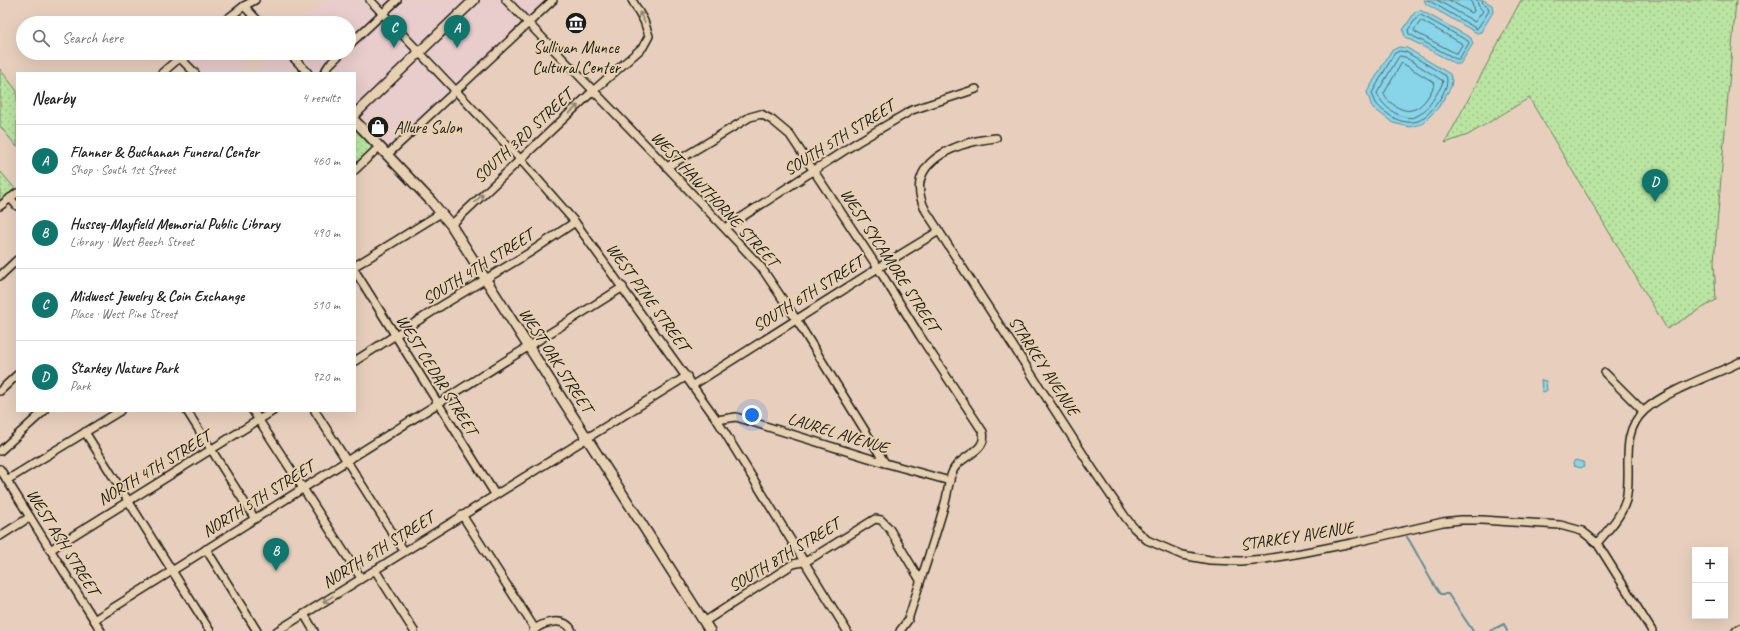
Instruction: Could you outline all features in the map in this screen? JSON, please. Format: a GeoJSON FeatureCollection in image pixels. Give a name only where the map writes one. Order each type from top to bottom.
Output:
{"type":"FeatureCollection","features":[{"type":"Feature","properties":{"kind":"main road"},"geometry":{"type":"LineString","coordinates":[[356,113],[474,0]]}},
{"type":"Feature","properties":{"kind":"main road","name":"WEST OAK STREET"},"geometry":{"type":"LineString","coordinates":[[356,123],[451,225],[710,631]]}},
{"type":"Feature","properties":{"kind":"street"},"geometry":{"type":"LineString","coordinates":[[231,16],[255,0]]}},
{"type":"Feature","properties":{"kind":"street","name":"WEST PINE STREET"},"geometry":{"type":"LineString","coordinates":[[370,0],[520,159],[575,222],[687,376],[717,420],[803,562],[847,631]]}},
{"type":"Feature","properties":{"kind":"street"},"geometry":{"type":"LineString","coordinates":[[356,38],[397,0]]}},
{"type":"Feature","properties":{"kind":"street","name":"WEST HAWTHORNE STREET"},"geometry":{"type":"LineString","coordinates":[[506,0],[761,267],[796,319],[885,463]]}},
{"type":"Feature","properties":{"kind":"street"},"geometry":{"type":"LineString","coordinates":[[387,155],[552,0]]}},
{"type":"Feature","properties":{"kind":"street","name":"SOUTH 3RD STREET"},"geometry":{"type":"LineString","coordinates":[[451,225],[593,91],[643,47],[649,36],[644,21],[632,0]]}},
{"type":"Feature","properties":{"kind":"street"},"geometry":{"type":"LineString","coordinates":[[244,6],[253,16]]}},
{"type":"Feature","properties":{"kind":"street"},"geometry":{"type":"LineString","coordinates":[[163,72],[177,60]]}},
{"type":"Feature","properties":{"kind":"street"},"geometry":{"type":"LineString","coordinates":[[186,60],[194,72]]}},
{"type":"Feature","properties":{"kind":"street"},"geometry":{"type":"LineString","coordinates":[[296,60],[307,72]]}},
{"type":"Feature","properties":{"kind":"street"},"geometry":{"type":"LineString","coordinates":[[325,72],[334,60]]}},
{"type":"Feature","properties":{"kind":"street","name":"SOUTH 5TH STREET"},"geometry":{"type":"LineString","coordinates":[[725,228],[814,170],[912,110],[976,89]]}},
{"type":"Feature","properties":{"kind":"street","name":"WEST SYCAMORE STREET"},"geometry":{"type":"LineString","coordinates":[[667,167],[750,117],[761,114],[766,115],[790,135],[878,268],[920,336],[983,432],[985,438],[980,448],[956,467],[952,472],[950,481]]}},
{"type":"Feature","properties":{"kind":"street","name":"STARKEY AVENUE"},"geometry":{"type":"LineString","coordinates":[[996,138],[976,140],[941,154],[930,162],[922,173],[919,194],[926,211],[1114,502],[1140,535],[1155,544],[1182,555],[1210,560],[1240,561],[1266,559],[1316,550],[1443,522],[1482,520],[1560,525],[1582,531],[1597,543],[1652,631]]}},
{"type":"Feature","properties":{"kind":"street"},"geometry":{"type":"LineString","coordinates":[[356,169],[379,147]]}},
{"type":"Feature","properties":{"kind":"street"},"geometry":{"type":"LineString","coordinates":[[0,206],[16,194]]}},
{"type":"Feature","properties":{"kind":"street"},"geometry":{"type":"LineString","coordinates":[[10,198],[16,205]]}},
{"type":"Feature","properties":{"kind":"street"},"geometry":{"type":"LineString","coordinates":[[356,265],[441,213]]}},
{"type":"Feature","properties":{"kind":"street","name":"SOUTH 4TH STREET"},"geometry":{"type":"LineString","coordinates":[[395,336],[529,253],[575,222]]}},
{"type":"Feature","properties":{"kind":"street","name":"SOUTH 6TH STREET"},"geometry":{"type":"LineString","coordinates":[[693,385],[796,319],[940,231]]}},
{"type":"Feature","properties":{"kind":"street"},"geometry":{"type":"LineString","coordinates":[[0,276],[16,261]]}},
{"type":"Feature","properties":{"kind":"street","name":"WEST CEDAR STREET"},"geometry":{"type":"LineString","coordinates":[[356,273],[495,494]]}},
{"type":"Feature","properties":{"kind":"street"},"geometry":{"type":"LineString","coordinates":[[438,404],[623,287]]}},
{"type":"Feature","properties":{"kind":"street"},"geometry":{"type":"LineString","coordinates":[[356,360],[395,336]]}},
{"type":"Feature","properties":{"kind":"street"},"geometry":{"type":"LineString","coordinates":[[1597,543],[1617,520],[1623,509],[1627,490],[1628,441],[1632,430],[1643,411],[1668,395],[1740,362]]}},
{"type":"Feature","properties":{"kind":"street"},"geometry":{"type":"LineString","coordinates":[[1606,373],[1643,411]]}},
{"type":"Feature","properties":{"kind":"street"},"geometry":{"type":"LineString","coordinates":[[0,391],[16,376]]}},
{"type":"Feature","properties":{"kind":"street"},"geometry":{"type":"LineString","coordinates":[[495,494],[687,376]]}},
{"type":"Feature","properties":{"kind":"street","name":"NORTH 5TH STREET"},"geometry":{"type":"LineString","coordinates":[[94,620],[438,404]]}},
{"type":"Feature","properties":{"kind":"street"},"geometry":{"type":"LineString","coordinates":[[0,451],[43,412]]}},
{"type":"Feature","properties":{"kind":"street"},"geometry":{"type":"LineString","coordinates":[[7,480],[118,412]]}},
{"type":"Feature","properties":{"kind":"street"},"geometry":{"type":"LineString","coordinates":[[188,412],[255,519]]}},
{"type":"Feature","properties":{"kind":"street"},"geometry":{"type":"LineString","coordinates":[[254,412],[361,578]]}},
{"type":"Feature","properties":{"kind":"street","name":"NORTH 4TH STREET"},"geometry":{"type":"LineString","coordinates":[[50,550],[271,412]]}},
{"type":"Feature","properties":{"kind":"street"},"geometry":{"type":"LineString","coordinates":[[316,412],[404,551]]}},
{"type":"Feature","properties":{"kind":"street","name":"LAUREL AVENUE"},"geometry":{"type":"LineString","coordinates":[[717,420],[736,417],[885,463],[950,481]]}},
{"type":"Feature","properties":{"kind":"street"},"geometry":{"type":"LineString","coordinates":[[85,432],[210,631]]}},
{"type":"Feature","properties":{"kind":"street","name":"WEST ASH STREET"},"geometry":{"type":"LineString","coordinates":[[0,469],[101,631]]}},
{"type":"Feature","properties":{"kind":"street"},"geometry":{"type":"LineString","coordinates":[[900,631],[908,620],[945,502],[950,481]]}},
{"type":"Feature","properties":{"kind":"street","name":"NORTH 6TH STREET"},"geometry":{"type":"LineString","coordinates":[[277,631],[495,494]]}},
{"type":"Feature","properties":{"kind":"street"},"geometry":{"type":"LineString","coordinates":[[462,515],[534,630],[538,626],[559,622],[564,623],[572,631]]}},
{"type":"Feature","properties":{"kind":"street"},"geometry":{"type":"LineString","coordinates":[[0,536],[30,517]]}},
{"type":"Feature","properties":{"kind":"street","name":"SOUTH 8TH STREET"},"geometry":{"type":"LineString","coordinates":[[704,622],[793,564],[803,562],[811,558],[875,520],[881,520],[889,528],[920,580]]}},
{"type":"Feature","properties":{"kind":"street"},"geometry":{"type":"LineString","coordinates":[[206,549],[257,631]]}},
{"type":"Feature","properties":{"kind":"street"},"geometry":{"type":"LineString","coordinates":[[375,570],[414,631]]}},
{"type":"Feature","properties":{"kind":"street"},"geometry":{"type":"LineString","coordinates":[[304,614],[314,631]]}},
{"type":"Feature","properties":{"kind":"street"},"geometry":{"type":"LineString","coordinates":[[1736,631],[1740,628]]}},
{"type":"Feature","properties":{"kind":"shaded area"},"geometry":{"type":"Polygon","coordinates":[[[326,0],[545,0],[388,149],[356,115],[356,72],[252,72],[263,60],[356,60],[356,16],[309,16],[326,0]]]}},
{"type":"Feature","properties":{"kind":"shaded area"},"geometry":{"type":"Polygon","coordinates":[[[192,60],[239,60],[250,72],[203,72],[192,60]]]}},
{"type":"Feature","properties":{"kind":"green space"},"geometry":{"type":"Polygon","coordinates":[[[1521,0],[1736,0],[1714,261],[1716,300],[1667,329],[1529,98],[1468,135],[1445,143],[1521,0]]]}},
{"type":"Feature","properties":{"kind":"green space"},"geometry":{"type":"Polygon","coordinates":[[[0,69],[16,90],[16,146],[0,126],[0,69]]]}},
{"type":"Feature","properties":{"kind":"green space"},"geometry":{"type":"Polygon","coordinates":[[[356,130],[373,147],[356,163],[356,130]]]}},
{"type":"Feature","properties":{"kind":"green space"},"geometry":{"type":"Polygon","coordinates":[[[0,171],[16,192],[0,204],[0,171]]]}},
{"type":"Feature","properties":{"kind":"water"},"geometry":{"type":"Polygon","coordinates":[[[1424,0],[1483,0],[1492,5],[1493,12],[1481,32],[1477,33],[1426,4],[1424,0]]]}},
{"type":"Feature","properties":{"kind":"water"},"geometry":{"type":"Polygon","coordinates":[[[1420,10],[1471,38],[1473,44],[1460,64],[1456,64],[1405,37],[1403,30],[1415,12],[1420,10]]]}},
{"type":"Feature","properties":{"kind":"water"},"geometry":{"type":"Polygon","coordinates":[[[1399,47],[1407,48],[1450,74],[1452,80],[1451,87],[1438,108],[1422,124],[1410,127],[1393,123],[1372,107],[1367,92],[1391,51],[1399,47]]]}},
{"type":"Feature","properties":{"kind":"water"},"geometry":{"type":"Polygon","coordinates":[[[1541,380],[1546,381],[1547,390],[1544,392],[1542,391],[1541,380]]]}},
{"type":"Feature","properties":{"kind":"water"},"geometry":{"type":"Polygon","coordinates":[[[1575,460],[1584,462],[1584,466],[1581,468],[1574,466],[1573,463],[1575,460]]]}},
{"type":"Feature","properties":{"kind":"waterway"},"geometry":{"type":"LineString","coordinates":[[1407,537],[1440,594],[1448,594],[1473,631]]}},
{"type":"Feature","properties":{"kind":"waterway"},"geometry":{"type":"LineString","coordinates":[[1490,631],[1504,624],[1507,631]]}},
{"type":"Feature","properties":{"kind":"place","name":"Sullivan Munce Cultural Center"},"geometry":{"type":"Point","coordinates":[576,23]}},
{"type":"Feature","properties":{"kind":"place","name":"Midwest Jewelry & Coin Exchange"},"geometry":{"type":"Point","coordinates":[394,48]}},
{"type":"Feature","properties":{"kind":"place","name":"Flanner & Buchanan Funeral Center"},"geometry":{"type":"Point","coordinates":[457,48]}},
{"type":"Feature","properties":{"kind":"place","name":"Allure Salon"},"geometry":{"type":"Point","coordinates":[378,127]}},
{"type":"Feature","properties":{"kind":"place","name":"Starkey Nature Park"},"geometry":{"type":"Point","coordinates":[1655,202]}},
{"type":"Feature","properties":{"kind":"place","name":"Hussey-Mayfield Memorial Public Library"},"geometry":{"type":"Point","coordinates":[276,571]}}]}
